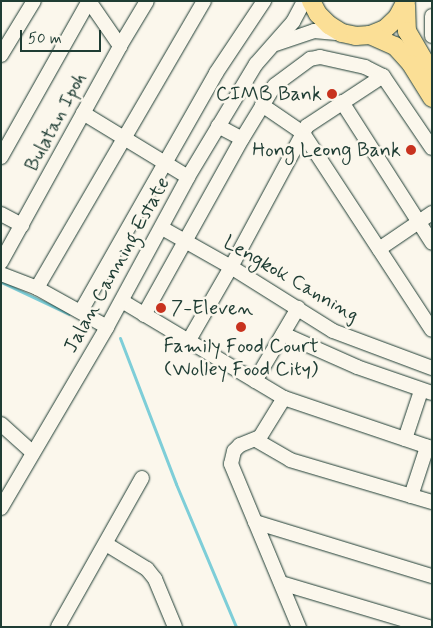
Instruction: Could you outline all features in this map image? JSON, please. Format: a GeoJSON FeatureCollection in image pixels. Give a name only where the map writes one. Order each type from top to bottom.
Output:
{"type":"FeatureCollection","features":[{"type":"Feature","properties":{"kind":"main road"},"geometry":{"type":"LineString","coordinates":[[311,1],[318,14],[329,26],[342,33],[356,36],[370,35],[391,24],[406,3]]}},
{"type":"Feature","properties":{"kind":"main road"},"geometry":{"type":"LineString","coordinates":[[406,3],[407,31],[432,74]]}},
{"type":"Feature","properties":{"kind":"main road"},"geometry":{"type":"LineString","coordinates":[[370,35],[395,46],[411,64],[432,98]]}},
{"type":"Feature","properties":{"kind":"street"},"geometry":{"type":"LineString","coordinates":[[1,157],[89,1],[120,46]]}},
{"type":"Feature","properties":{"kind":"street","name":"Bulatan Ipoh"},"geometry":{"type":"LineString","coordinates":[[1,262],[120,46],[147,1]]}},
{"type":"Feature","properties":{"kind":"street"},"geometry":{"type":"LineString","coordinates":[[37,288],[204,1]]}},
{"type":"Feature","properties":{"kind":"street"},"geometry":{"type":"LineString","coordinates":[[81,311],[216,73],[264,1]]}},
{"type":"Feature","properties":{"kind":"street","name":"Jalan Canning Estate"},"geometry":{"type":"LineString","coordinates":[[1,508],[122,301],[188,177],[218,126],[256,64],[296,18],[304,1]]}},
{"type":"Feature","properties":{"kind":"street"},"geometry":{"type":"LineString","coordinates":[[3,48],[32,2]]}},
{"type":"Feature","properties":{"kind":"street"},"geometry":{"type":"LineString","coordinates":[[432,16],[432,36]]}},
{"type":"Feature","properties":{"kind":"street","name":"Jalan Canning Estate"},"geometry":{"type":"LineString","coordinates":[[273,46],[295,36],[314,31],[342,33]]}},
{"type":"Feature","properties":{"kind":"street"},"geometry":{"type":"LineString","coordinates":[[144,315],[262,105],[277,83],[315,57],[365,67],[383,76],[432,148]]}},
{"type":"Feature","properties":{"kind":"street"},"geometry":{"type":"LineString","coordinates":[[189,340],[232,267],[307,126],[383,76]]}},
{"type":"Feature","properties":{"kind":"street"},"geometry":{"type":"LineString","coordinates":[[342,102],[432,243]]}},
{"type":"Feature","properties":{"kind":"street"},"geometry":{"type":"LineString","coordinates":[[262,105],[303,133],[432,330]]}},
{"type":"Feature","properties":{"kind":"street"},"geometry":{"type":"LineString","coordinates":[[83,113],[188,177]]}},
{"type":"Feature","properties":{"kind":"street"},"geometry":{"type":"LineString","coordinates":[[218,126],[242,139]]}},
{"type":"Feature","properties":{"kind":"street"},"geometry":{"type":"LineString","coordinates":[[378,249],[432,213]]}},
{"type":"Feature","properties":{"kind":"street"},"geometry":{"type":"LineString","coordinates":[[1,214],[22,225]]}},
{"type":"Feature","properties":{"kind":"street","name":"Lengkok Canning"},"geometry":{"type":"LineString","coordinates":[[162,228],[232,267],[333,331],[432,368]]}},
{"type":"Feature","properties":{"kind":"street"},"geometry":{"type":"LineString","coordinates":[[1,274],[37,288],[107,327]]}},
{"type":"Feature","properties":{"kind":"street"},"geometry":{"type":"LineString","coordinates":[[122,301],[284,398],[429,448],[411,496]]}},
{"type":"Feature","properties":{"kind":"street"},"geometry":{"type":"LineString","coordinates":[[255,381],[298,308]]}},
{"type":"Feature","properties":{"kind":"street"},"geometry":{"type":"LineString","coordinates":[[283,334],[357,367],[426,392],[405,439]]}},
{"type":"Feature","properties":{"kind":"street"},"geometry":{"type":"LineString","coordinates":[[284,398],[256,440],[240,445],[234,451],[231,464],[299,627]]}},
{"type":"Feature","properties":{"kind":"street"},"geometry":{"type":"LineString","coordinates":[[1,424],[32,452]]}},
{"type":"Feature","properties":{"kind":"street"},"geometry":{"type":"LineString","coordinates":[[256,440],[290,460],[432,502]]}},
{"type":"Feature","properties":{"kind":"street"},"geometry":{"type":"LineString","coordinates":[[58,627],[142,478]]}},
{"type":"Feature","properties":{"kind":"street"},"geometry":{"type":"LineString","coordinates":[[255,522],[432,576]]}},
{"type":"Feature","properties":{"kind":"street"},"geometry":{"type":"LineString","coordinates":[[106,544],[147,569],[158,586],[174,626]]}},
{"type":"Feature","properties":{"kind":"street"},"geometry":{"type":"LineString","coordinates":[[281,583],[429,627]]}},
{"type":"Feature","properties":{"kind":"waterway"},"geometry":{"type":"LineString","coordinates":[[1,282],[69,314]]}},
{"type":"Feature","properties":{"kind":"waterway"},"geometry":{"type":"LineString","coordinates":[[120,338],[176,484],[236,627]]}},
{"type":"Feature","properties":{"kind":"place","name":"CIMB Bank"},"geometry":{"type":"Point","coordinates":[332,94]}},
{"type":"Feature","properties":{"kind":"place","name":"Hong Leong Bank"},"geometry":{"type":"Point","coordinates":[411,150]}},
{"type":"Feature","properties":{"kind":"place","name":"7-Eleven"},"geometry":{"type":"Point","coordinates":[161,308]}},
{"type":"Feature","properties":{"kind":"place","name":"Family Food Court (Wolley Food City)"},"geometry":{"type":"Point","coordinates":[241,327]}}]}
